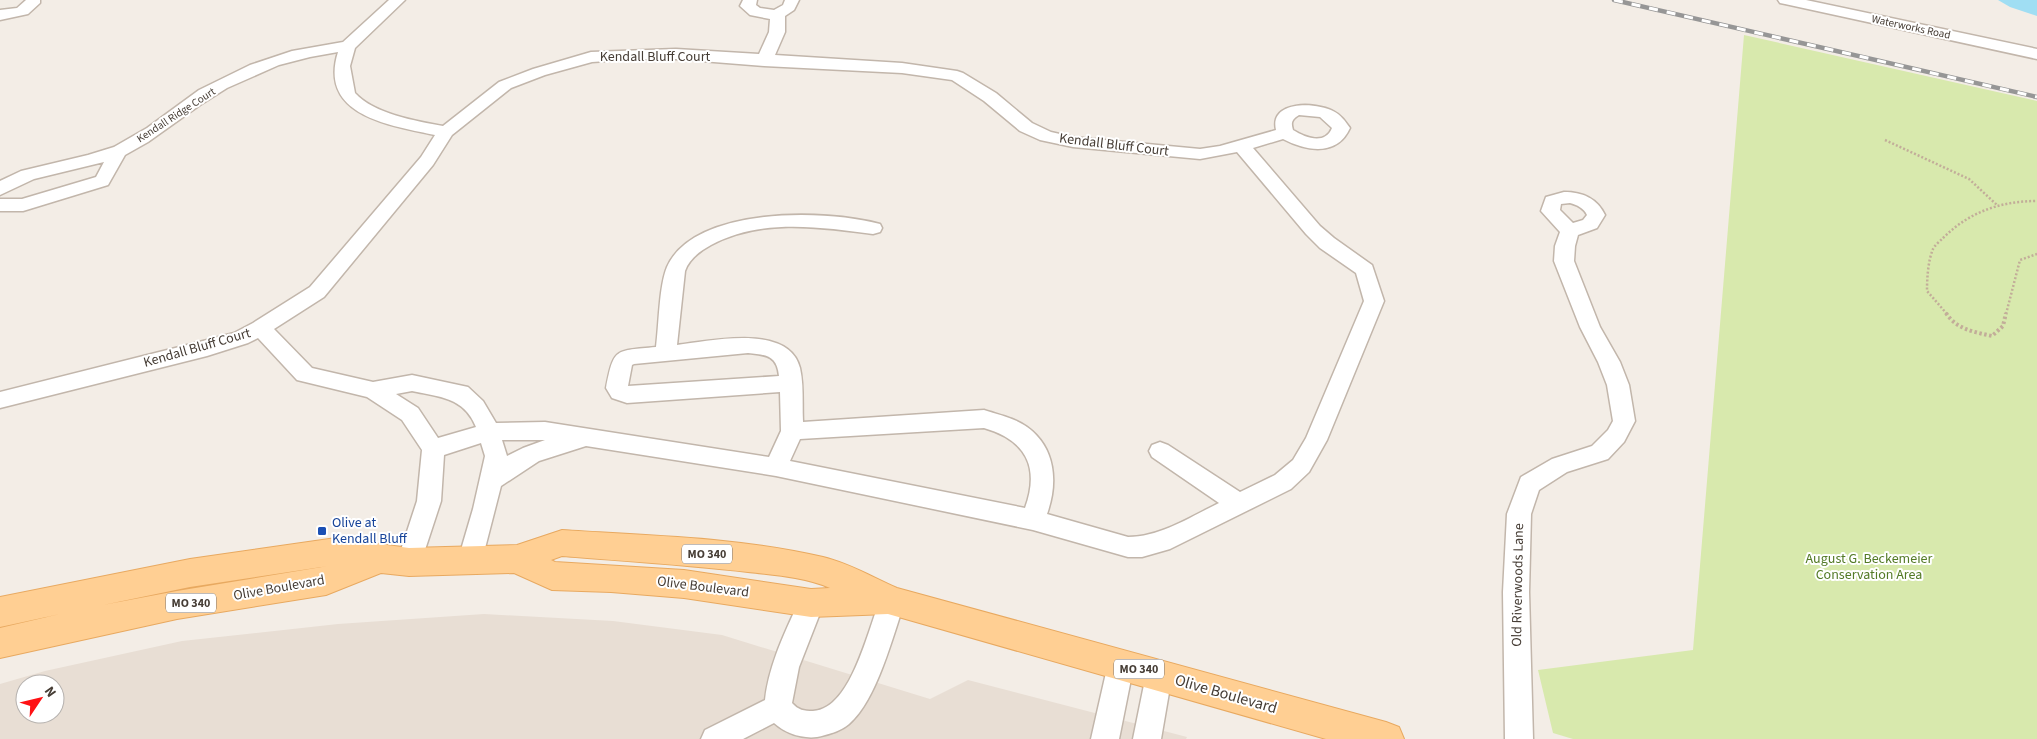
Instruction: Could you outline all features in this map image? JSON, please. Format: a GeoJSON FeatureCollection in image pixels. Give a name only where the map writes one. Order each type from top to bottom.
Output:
{"type":"FeatureCollection","features":[{"type":"Feature","properties":{"kind":"main road","name":"Olive Boulevard"},"geometry":{"type":"LineString","coordinates":[[0,612],[190,573],[336,551],[394,561],[517,559],[562,544],[702,553],[770,561],[825,571],[892,601],[1386,739]]}},
{"type":"Feature","properties":{"kind":"main road","name":"Olive Boulevard"},"geometry":{"type":"LineString","coordinates":[[517,559],[552,576],[611,578],[684,584],[811,602],[892,601]]}},
{"type":"Feature","properties":{"kind":"main road","name":"Olive Boulevard"},"geometry":{"type":"LineString","coordinates":[[0,643],[177,605],[326,581],[394,561]]}},
{"type":"Feature","properties":{"kind":"street"},"geometry":{"type":"LineString","coordinates":[[0,3],[6,0]]}},
{"type":"Feature","properties":{"kind":"street"},"geometry":{"type":"LineString","coordinates":[[0,15],[12,14],[26,9],[33,3],[33,0]]}},
{"type":"Feature","properties":{"kind":"street"},"geometry":{"type":"LineString","coordinates":[[398,0],[348,46],[342,66],[347,94],[354,102],[368,110],[403,122],[446,132]]}},
{"type":"Feature","properties":{"kind":"street"},"geometry":{"type":"LineString","coordinates":[[750,0],[748,6],[755,12],[777,15],[789,7],[792,0]]}},
{"type":"Feature","properties":{"kind":"street","name":"Waterworks Road"},"geometry":{"type":"LineString","coordinates":[[1785,0],[2037,54]]}},
{"type":"Feature","properties":{"kind":"street"},"geometry":{"type":"LineString","coordinates":[[764,60],[778,31],[779,20],[777,15]]}},
{"type":"Feature","properties":{"kind":"street","name":"Kendall Ridge Court"},"geometry":{"type":"LineString","coordinates":[[0,189],[20,178],[118,151],[143,138],[205,94],[239,76],[291,55],[348,46]]}},
{"type":"Feature","properties":{"kind":"street","name":"Kendall Bluff Court"},"geometry":{"type":"LineString","coordinates":[[0,400],[207,348],[241,338],[260,328],[317,292],[427,162],[446,132],[505,85],[539,72],[592,57],[676,54],[902,68],[957,76],[990,97],[1026,127],[1046,136],[1073,142],[1200,154],[1222,151],[1285,133]]}},
{"type":"Feature","properties":{"kind":"street"},"geometry":{"type":"LineString","coordinates":[[433,449],[488,432],[545,431],[776,467],[1033,520],[1104,542],[1128,547],[1142,547],[1161,542],[1283,482],[1301,466],[1316,440],[1374,301],[1373,291],[1366,270],[1327,243],[1313,230],[1241,145]]}},
{"type":"Feature","properties":{"kind":"street"},"geometry":{"type":"LineString","coordinates":[[0,205],[23,205],[102,181],[118,151]]}},
{"type":"Feature","properties":{"kind":"street"},"geometry":{"type":"LineString","coordinates":[[666,353],[676,267],[698,243],[731,229],[768,220],[817,221],[873,228]]}},
{"type":"Feature","properties":{"kind":"street","name":"Old Riverwoods Lane"},"geometry":{"type":"LineString","coordinates":[[1519,739],[1516,592],[1519,514],[1529,484],[1560,465],[1600,453],[1616,436],[1624,421],[1618,385],[1609,362],[1590,326],[1564,261],[1565,246],[1570,231]]}},
{"type":"Feature","properties":{"kind":"street"},"geometry":{"type":"LineString","coordinates":[[260,328],[305,374],[373,390],[410,414],[433,449],[430,501],[394,561]]}},
{"type":"Feature","properties":{"kind":"street"},"geometry":{"type":"LineString","coordinates":[[776,467],[792,431],[792,383],[788,366],[782,355],[769,348],[748,345],[630,357],[622,361],[617,388],[620,392],[627,395],[792,383]]}},
{"type":"Feature","properties":{"kind":"street"},"geometry":{"type":"LineString","coordinates":[[373,390],[412,383],[460,393],[475,407],[485,422],[496,456],[485,509],[470,560]]}},
{"type":"Feature","properties":{"kind":"street"},"geometry":{"type":"LineString","coordinates":[[792,431],[984,420],[1000,423],[1026,438],[1037,450],[1042,490],[1039,506],[1033,520]]}},
{"type":"Feature","properties":{"kind":"street"},"geometry":{"type":"LineString","coordinates":[[491,481],[515,461],[537,450],[590,439]]}},
{"type":"Feature","properties":{"kind":"street"},"geometry":{"type":"LineString","coordinates":[[1160,451],[1239,504]]}},
{"type":"Feature","properties":{"kind":"street"},"geometry":{"type":"LineString","coordinates":[[811,602],[779,689],[778,707],[789,719],[802,724],[830,721],[840,714],[853,699],[892,601]]}},
{"type":"Feature","properties":{"kind":"street"},"geometry":{"type":"LineString","coordinates":[[1105,739],[1121,664]]}},
{"type":"Feature","properties":{"kind":"street"},"geometry":{"type":"LineString","coordinates":[[1147,739],[1159,676]]}},
{"type":"Feature","properties":{"kind":"street"},"geometry":{"type":"LineString","coordinates":[[715,739],[778,707]]}},
{"type":"Feature","properties":{"kind":"path"},"geometry":{"type":"LineString","coordinates":[[1884,140],[1936,162],[1969,179],[1997,205]]}},
{"type":"Feature","properties":{"kind":"path"},"geometry":{"type":"LineString","coordinates":[[2037,201],[1997,205],[1978,212],[1955,226],[1933,248],[1927,280],[1927,291],[1951,321],[1967,330],[1992,336],[2003,326],[2005,311],[2015,284],[2020,260],[2037,254]]}},
{"type":"Feature","properties":{"kind":"shaded area"},"geometry":{"type":"Polygon","coordinates":[[[484,614],[613,621],[722,635],[930,699],[968,680],[1187,737],[1186,739],[0,739],[0,684],[15,680],[15,724],[65,724],[65,674],[35,674],[182,641],[338,624],[484,614]]]}},
{"type":"Feature","properties":{"kind":"green space","name":"August G. Beckemeier Conservation Area"},"geometry":{"type":"Polygon","coordinates":[[[1744,35],[2037,101],[2037,739],[1573,739],[1553,733],[1538,670],[1693,650],[1744,35]]]}},
{"type":"Feature","properties":{"kind":"water"},"geometry":{"type":"Polygon","coordinates":[[[1998,0],[2037,0],[2037,16],[2010,7],[1998,0]]]}},
{"type":"Feature","properties":{"kind":"railway"},"geometry":{"type":"LineString","coordinates":[[1614,0],[2037,97]]}},
{"type":"Feature","properties":{"kind":"place","name":"Olive at Kendall Bluff"},"geometry":{"type":"Point","coordinates":[322,531]}}]}
